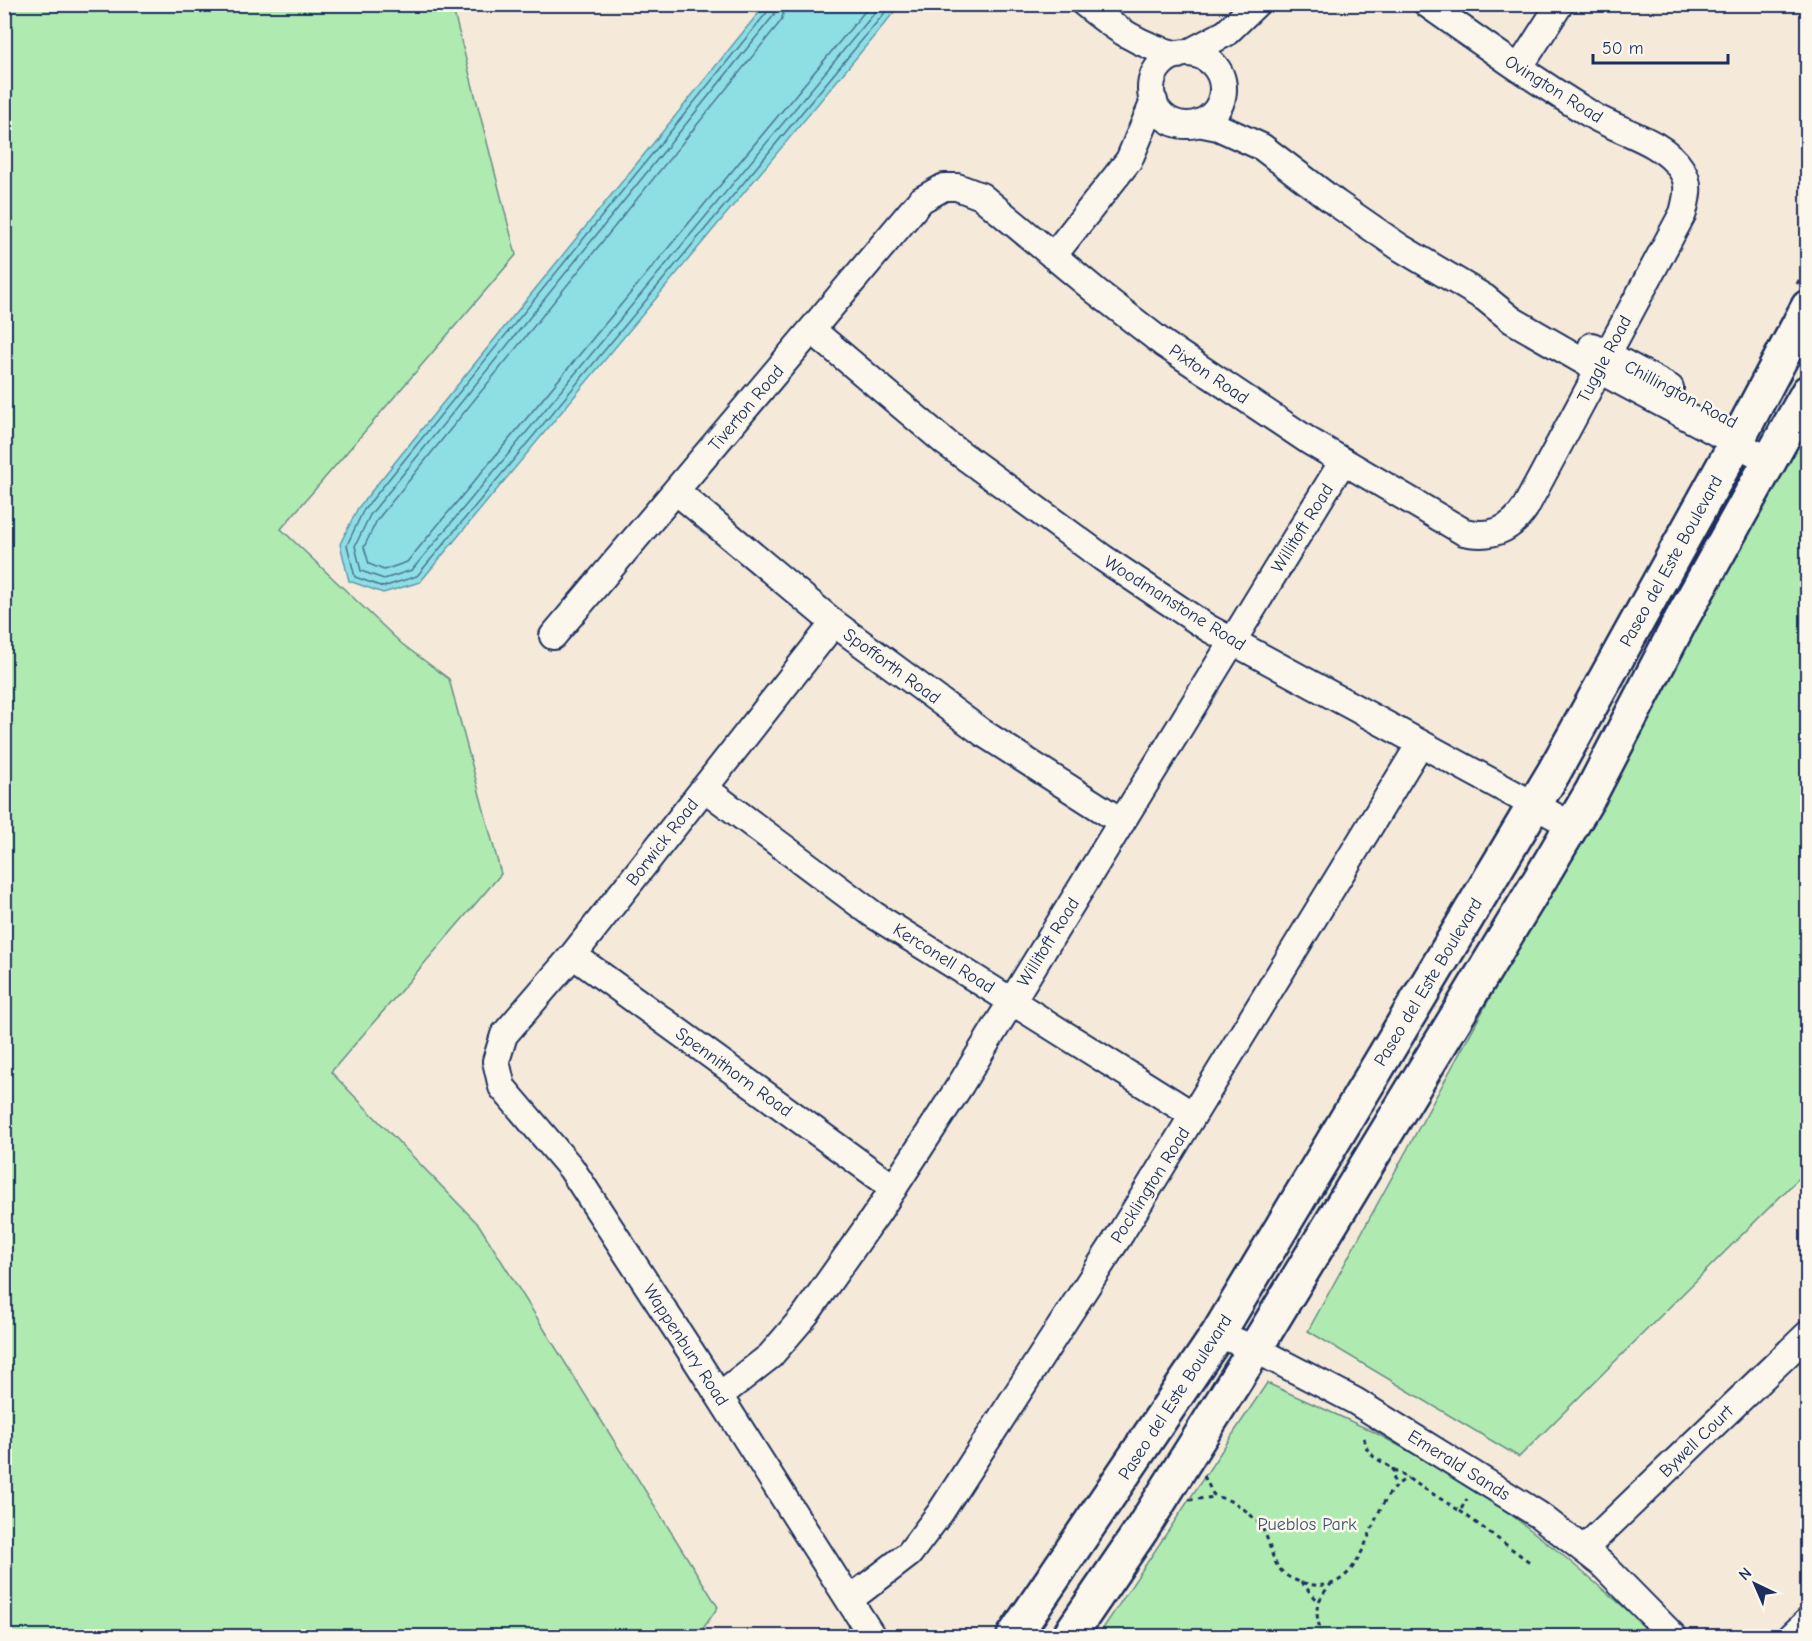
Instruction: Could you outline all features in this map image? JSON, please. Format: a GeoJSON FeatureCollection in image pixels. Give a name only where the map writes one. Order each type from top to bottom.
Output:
{"type":"FeatureCollection","features":[{"type":"Feature","properties":{"kind":"main road","name":"Paseo del Este Boulevard"},"geometry":{"type":"LineString","coordinates":[[1014,1636],[1218,1334],[1534,805],[1740,436],[1808,307]]}},
{"type":"Feature","properties":{"kind":"main road","name":"Paseo del Este Boulevard"},"geometry":{"type":"LineString","coordinates":[[1069,1636],[1142,1529],[1255,1349],[1571,825],[1808,392]]}},
{"type":"Feature","properties":{"kind":"street"},"geometry":{"type":"LineString","coordinates":[[1085,4],[1117,31],[1140,63],[1164,117],[1189,124]]}},
{"type":"Feature","properties":{"kind":"street","name":"Ovington Road"},"geometry":{"type":"LineString","coordinates":[[1427,4],[1519,68],[1598,118],[1670,156],[1681,170]]}},
{"type":"Feature","properties":{"kind":"street"},"geometry":{"type":"LineString","coordinates":[[1519,68],[1560,4]]}},
{"type":"Feature","properties":{"kind":"street"},"geometry":{"type":"LineString","coordinates":[[1053,256],[1129,159],[1153,93],[1160,66],[1216,40],[1252,10]]}},
{"type":"Feature","properties":{"kind":"street"},"geometry":{"type":"LineString","coordinates":[[1129,159],[1214,112],[1222,87],[1227,56],[1252,10]]}},
{"type":"Feature","properties":{"kind":"street"},"geometry":{"type":"LineString","coordinates":[[1117,31],[1150,47],[1206,59],[1216,68],[1222,87]]}},
{"type":"Feature","properties":{"kind":"street","name":"Chillington Road"},"geometry":{"type":"LineString","coordinates":[[1222,87],[1262,147]]}},
{"type":"Feature","properties":{"kind":"street","name":"Chillington Road"},"geometry":{"type":"LineString","coordinates":[[1189,124],[1218,127],[1262,147],[1336,203],[1401,248],[1485,298],[1512,320],[1603,362],[1774,454]]}},
{"type":"Feature","properties":{"kind":"street","name":"Tuggle Road"},"geometry":{"type":"LineString","coordinates":[[1492,534],[1506,529],[1517,520],[1683,213],[1688,189],[1681,170]]}},
{"type":"Feature","properties":{"kind":"street","name":"Pixton Road"},"geometry":{"type":"LineString","coordinates":[[944,188],[957,187],[981,196],[1164,344],[1309,441],[1464,532],[1478,535],[1492,534]]}},
{"type":"Feature","properties":{"kind":"street","name":"Tiverton Road"},"geometry":{"type":"LineString","coordinates":[[553,636],[921,200],[944,188]]}},
{"type":"Feature","properties":{"kind":"street","name":"Woodmanstone Road"},"geometry":{"type":"LineString","coordinates":[[812,330],[946,443],[1102,558],[1232,642],[1571,825]]}},
{"type":"Feature","properties":{"kind":"street","name":"Willitoft Road"},"geometry":{"type":"LineString","coordinates":[[719,1396],[770,1356],[806,1314],[894,1188],[1343,461]]}},
{"type":"Feature","properties":{"kind":"street","name":"Spofforth Road"},"geometry":{"type":"LineString","coordinates":[[676,491],[834,623],[983,733],[1122,822]]}},
{"type":"Feature","properties":{"kind":"street","name":"Borwick Road"},"geometry":{"type":"LineString","coordinates":[[496,1061],[504,1035],[573,955],[834,623]]}},
{"type":"Feature","properties":{"kind":"street","name":"Pocklington Road"},"geometry":{"type":"LineString","coordinates":[[849,1600],[909,1554],[940,1513],[1121,1233],[1420,744]]}},
{"type":"Feature","properties":{"kind":"street","name":"Kerconell Road"},"geometry":{"type":"LineString","coordinates":[[704,788],[874,915],[1193,1115]]}},
{"type":"Feature","properties":{"kind":"street","name":"Spennithorn Road"},"geometry":{"type":"LineString","coordinates":[[573,955],[894,1188]]}},
{"type":"Feature","properties":{"kind":"street","name":"Wappenbury Road"},"geometry":{"type":"LineString","coordinates":[[496,1061],[502,1087],[571,1168],[872,1636]]}},
{"type":"Feature","properties":{"kind":"street","name":"Emerald Sands"},"geometry":{"type":"LineString","coordinates":[[1218,1334],[1255,1349],[1355,1401],[1539,1515],[1584,1549],[1673,1636]]}},
{"type":"Feature","properties":{"kind":"street","name":"Bywell Court"},"geometry":{"type":"LineString","coordinates":[[1584,1549],[1808,1334]]}},
{"type":"Feature","properties":{"kind":"street"},"geometry":{"type":"LineString","coordinates":[[1792,1636],[1808,1621]]}},
{"type":"Feature","properties":{"kind":"path"},"geometry":{"type":"LineString","coordinates":[[1364,1438],[1371,1454],[1460,1511],[1531,1563]]}},
{"type":"Feature","properties":{"kind":"path"},"geometry":{"type":"LineString","coordinates":[[1393,1468],[1394,1487]]}},
{"type":"Feature","properties":{"kind":"path"},"geometry":{"type":"LineString","coordinates":[[1203,1471],[1216,1497]]}},
{"type":"Feature","properties":{"kind":"path"},"geometry":{"type":"LineString","coordinates":[[1322,1636],[1316,1614],[1318,1601],[1332,1584],[1353,1566],[1394,1487],[1408,1478]]}},
{"type":"Feature","properties":{"kind":"path"},"geometry":{"type":"LineString","coordinates":[[1184,1501],[1216,1497],[1235,1503],[1258,1522],[1276,1564],[1285,1574],[1301,1582],[1316,1585],[1332,1584]]}},
{"type":"Feature","properties":{"kind":"path"},"geometry":{"type":"LineString","coordinates":[[1460,1511],[1467,1499]]}},
{"type":"Feature","properties":{"kind":"path"},"geometry":{"type":"LineString","coordinates":[[1301,1582],[1318,1601]]}},
{"type":"Feature","properties":{"kind":"green space"},"geometry":{"type":"Polygon","coordinates":[[[5,4],[452,5],[516,255],[281,529],[402,644],[449,679],[501,874],[331,1072],[479,1225],[718,1607],[698,1636],[79,1636],[72,1630],[66,1636],[5,1636],[5,4]]]}},
{"type":"Feature","properties":{"kind":"green space"},"geometry":{"type":"Polygon","coordinates":[[[1807,417],[1807,1170],[1519,1457],[1308,1331],[1807,417]]]}},
{"type":"Feature","properties":{"kind":"green space","name":"Pueblos Park"},"geometry":{"type":"Polygon","coordinates":[[[1267,1383],[1372,1431],[1478,1489],[1559,1552],[1646,1626],[1635,1636],[1098,1636],[1267,1383]]]}},
{"type":"Feature","properties":{"kind":"water"},"geometry":{"type":"Polygon","coordinates":[[[765,5],[900,5],[420,582],[383,593],[349,581],[340,544],[358,508],[765,5]]]}}]}
